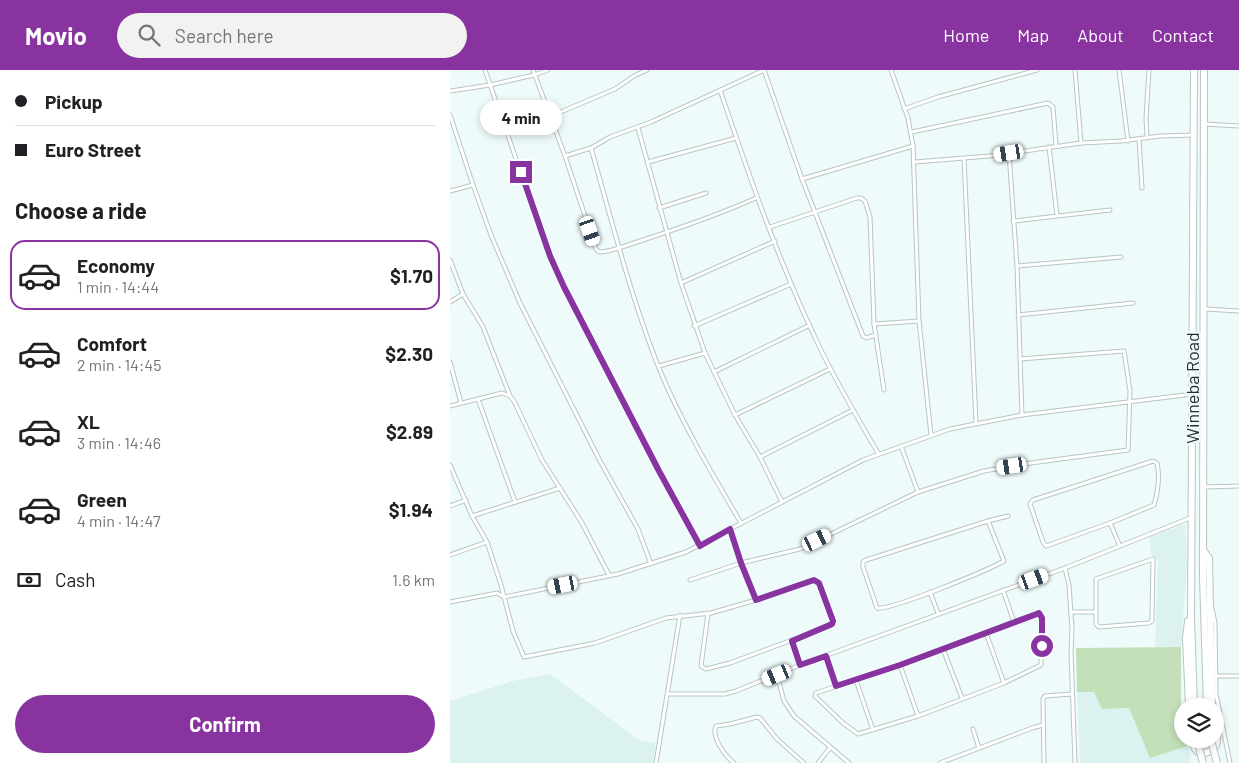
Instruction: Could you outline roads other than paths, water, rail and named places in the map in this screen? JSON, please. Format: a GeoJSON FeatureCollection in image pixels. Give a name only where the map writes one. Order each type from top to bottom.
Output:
{"type":"FeatureCollection","features":[{"type":"Feature","properties":{"kind":"highway","name":"Winneba Road"},"geometry":{"type":"LineString","coordinates":[[1193,698],[1191,595],[1194,70]]}},
{"type":"Feature","properties":{"kind":"highway","name":"Winneba Road"},"geometry":{"type":"LineString","coordinates":[[1204,70],[1203,550],[1208,698]]}},
{"type":"Feature","properties":{"kind":"highway"},"geometry":{"type":"LineString","coordinates":[[1193,184],[1204,185]]}},
{"type":"Feature","properties":{"kind":"highway"},"geometry":{"type":"LineString","coordinates":[[1193,310],[1199,310],[1204,320]]}},
{"type":"Feature","properties":{"kind":"highway"},"geometry":{"type":"LineString","coordinates":[[1203,550],[1209,558],[1212,698]]}},
{"type":"Feature","properties":{"kind":"highway"},"geometry":{"type":"LineString","coordinates":[[1189,698],[1186,638],[1191,595]]}},
{"type":"Feature","properties":{"kind":"highway"},"geometry":{"type":"LineString","coordinates":[[1195,748],[1197,752],[1208,752],[1214,748]]}},
{"type":"Feature","properties":{"kind":"highway"},"geometry":{"type":"LineString","coordinates":[[1200,748],[1203,763]]}},
{"type":"Feature","properties":{"kind":"highway"},"geometry":{"type":"LineString","coordinates":[[1213,748],[1217,763]]}},
{"type":"Feature","properties":{"kind":"street"},"geometry":{"type":"LineString","coordinates":[[485,70],[550,256],[564,287],[700,546]]}},
{"type":"Feature","properties":{"kind":"street"},"geometry":{"type":"LineString","coordinates":[[533,70],[565,156],[596,249],[599,252],[620,247],[720,214],[756,198]]}},
{"type":"Feature","properties":{"kind":"street"},"geometry":{"type":"LineString","coordinates":[[450,91],[490,85],[548,70]]}},
{"type":"Feature","properties":{"kind":"street"},"geometry":{"type":"LineString","coordinates":[[549,117],[615,89],[647,70]]}},
{"type":"Feature","properties":{"kind":"street"},"geometry":{"type":"LineString","coordinates":[[745,70],[748,76]]}},
{"type":"Feature","properties":{"kind":"street"},"geometry":{"type":"LineString","coordinates":[[565,156],[590,148],[610,137],[638,128],[764,70],[802,180],[864,337],[876,335]]}},
{"type":"Feature","properties":{"kind":"street"},"geometry":{"type":"LineString","coordinates":[[893,70],[912,132],[914,146],[914,193],[920,321],[931,435]]}},
{"type":"Feature","properties":{"kind":"street"},"geometry":{"type":"LineString","coordinates":[[904,109],[938,97],[1037,70]]}},
{"type":"Feature","properties":{"kind":"street"},"geometry":{"type":"LineString","coordinates":[[1074,70],[1081,143]]}},
{"type":"Feature","properties":{"kind":"street"},"geometry":{"type":"LineString","coordinates":[[1119,70],[1128,141]]}},
{"type":"Feature","properties":{"kind":"street"},"geometry":{"type":"LineString","coordinates":[[1147,137],[1146,118],[1149,70]]}},
{"type":"Feature","properties":{"kind":"street"},"geometry":{"type":"LineString","coordinates":[[720,90],[756,198],[770,227],[791,284],[830,369],[878,454]]}},
{"type":"Feature","properties":{"kind":"street"},"geometry":{"type":"LineString","coordinates":[[912,132],[1048,103],[1053,107],[1056,145]]}},
{"type":"Feature","properties":{"kind":"street"},"geometry":{"type":"LineString","coordinates":[[450,115],[491,235],[520,303],[600,461],[638,529],[651,564]]}},
{"type":"Feature","properties":{"kind":"street"},"geometry":{"type":"LineString","coordinates":[[1204,124],[1239,126]]}},
{"type":"Feature","properties":{"kind":"street"},"geometry":{"type":"LineString","coordinates":[[638,128],[659,208],[694,326],[704,353],[782,502]]}},
{"type":"Feature","properties":{"kind":"street"},"geometry":{"type":"LineString","coordinates":[[915,162],[964,159],[1056,145],[1195,135]]}},
{"type":"Feature","properties":{"kind":"street"},"geometry":{"type":"LineString","coordinates":[[648,162],[736,138]]}},
{"type":"Feature","properties":{"kind":"street"},"geometry":{"type":"LineString","coordinates":[[1139,139],[1142,188]]}},
{"type":"Feature","properties":{"kind":"street"},"geometry":{"type":"LineString","coordinates":[[802,180],[914,146]]}},
{"type":"Feature","properties":{"kind":"street"},"geometry":{"type":"LineString","coordinates":[[1048,147],[1057,215]]}},
{"type":"Feature","properties":{"kind":"street"},"geometry":{"type":"LineString","coordinates":[[590,148],[640,315],[658,366],[719,486],[741,523]]}},
{"type":"Feature","properties":{"kind":"street"},"geometry":{"type":"LineString","coordinates":[[1009,153],[1018,266],[1022,415]]}},
{"type":"Feature","properties":{"kind":"street"},"geometry":{"type":"LineString","coordinates":[[964,159],[976,423]]}},
{"type":"Feature","properties":{"kind":"street"},"geometry":{"type":"LineString","coordinates":[[450,191],[473,185]]}},
{"type":"Feature","properties":{"kind":"street"},"geometry":{"type":"LineString","coordinates":[[659,208],[706,192]]}},
{"type":"Feature","properties":{"kind":"street"},"geometry":{"type":"LineString","coordinates":[[770,227],[857,198],[865,201],[870,217],[874,324],[884,390]]}},
{"type":"Feature","properties":{"kind":"street"},"geometry":{"type":"LineString","coordinates":[[1013,221],[1110,210]]}},
{"type":"Feature","properties":{"kind":"street"},"geometry":{"type":"LineString","coordinates":[[681,283],[775,241]]}},
{"type":"Feature","properties":{"kind":"street"},"geometry":{"type":"LineString","coordinates":[[1018,266],[1122,256]]}},
{"type":"Feature","properties":{"kind":"street"},"geometry":{"type":"LineString","coordinates":[[450,260],[463,294],[483,327],[510,396],[542,460],[582,523],[610,576]]}},
{"type":"Feature","properties":{"kind":"street"},"geometry":{"type":"LineString","coordinates":[[694,326],[791,284]]}},
{"type":"Feature","properties":{"kind":"street"},"geometry":{"type":"LineString","coordinates":[[450,302],[463,294]]}},
{"type":"Feature","properties":{"kind":"street"},"geometry":{"type":"LineString","coordinates":[[1018,315],[1133,303]]}},
{"type":"Feature","properties":{"kind":"street"},"geometry":{"type":"LineString","coordinates":[[1204,309],[1239,311]]}},
{"type":"Feature","properties":{"kind":"street"},"geometry":{"type":"LineString","coordinates":[[874,324],[920,321]]}},
{"type":"Feature","properties":{"kind":"street"},"geometry":{"type":"LineString","coordinates":[[713,372],[810,325]]}},
{"type":"Feature","properties":{"kind":"street"},"geometry":{"type":"LineString","coordinates":[[690,580],[741,563],[800,548],[918,492],[984,471],[1128,450],[1130,401],[1129,378],[1124,352],[1020,360]]}},
{"type":"Feature","properties":{"kind":"street"},"geometry":{"type":"LineString","coordinates":[[658,366],[704,353]]}},
{"type":"Feature","properties":{"kind":"street"},"geometry":{"type":"LineString","coordinates":[[450,362],[460,403]]}},
{"type":"Feature","properties":{"kind":"street"},"geometry":{"type":"LineString","coordinates":[[735,415],[830,369]]}},
{"type":"Feature","properties":{"kind":"street"},"geometry":{"type":"LineString","coordinates":[[450,406],[502,392],[510,396]]}},
{"type":"Feature","properties":{"kind":"street"},"geometry":{"type":"LineString","coordinates":[[450,602],[497,593],[504,597],[610,576],[651,564],[700,546],[741,523],[878,454],[950,429],[1022,415],[1193,394]]}},
{"type":"Feature","properties":{"kind":"street"},"geometry":{"type":"LineString","coordinates":[[478,399],[516,502]]}},
{"type":"Feature","properties":{"kind":"street"},"geometry":{"type":"LineString","coordinates":[[760,458],[853,410]]}},
{"type":"Feature","properties":{"kind":"street"},"geometry":{"type":"LineString","coordinates":[[900,446],[918,492]]}},
{"type":"Feature","properties":{"kind":"street"},"geometry":{"type":"LineString","coordinates":[[1153,460],[1157,463],[1158,476],[1154,505],[1110,524],[1046,546],[1030,504],[1033,500],[1153,460]]}},
{"type":"Feature","properties":{"kind":"street"},"geometry":{"type":"LineString","coordinates":[[450,465],[472,516],[486,542],[513,631],[524,657],[595,643],[651,622],[680,615],[708,613],[756,600],[814,580],[817,580],[833,621],[832,624],[792,641],[724,665],[706,669],[702,668],[701,661],[708,613]]}},
{"type":"Feature","properties":{"kind":"street"},"geometry":{"type":"LineString","coordinates":[[1204,487],[1239,486]]}},
{"type":"Feature","properties":{"kind":"street"},"geometry":{"type":"LineString","coordinates":[[472,516],[560,488]]}},
{"type":"Feature","properties":{"kind":"street"},"geometry":{"type":"LineString","coordinates":[[450,506],[466,500]]}},
{"type":"Feature","properties":{"kind":"street"},"geometry":{"type":"LineString","coordinates":[[988,520],[1004,561],[887,608],[877,608],[863,562],[988,520],[1008,516]]}},
{"type":"Feature","properties":{"kind":"street"},"geometry":{"type":"LineString","coordinates":[[668,694],[725,694],[938,613],[1065,568],[1192,518]]}},
{"type":"Feature","properties":{"kind":"street"},"geometry":{"type":"LineString","coordinates":[[1110,524],[1120,546]]}},
{"type":"Feature","properties":{"kind":"street"},"geometry":{"type":"LineString","coordinates":[[730,529],[756,600]]}},
{"type":"Feature","properties":{"kind":"street"},"geometry":{"type":"LineString","coordinates":[[450,555],[486,542]]}},
{"type":"Feature","properties":{"kind":"street"},"geometry":{"type":"LineString","coordinates":[[1153,559],[1152,621],[1149,623],[1099,627],[1096,624],[1096,612],[1096,579],[1153,559]]}},
{"type":"Feature","properties":{"kind":"street"},"geometry":{"type":"LineString","coordinates":[[1065,568],[1071,612],[1074,763]]}},
{"type":"Feature","properties":{"kind":"street"},"geometry":{"type":"LineString","coordinates":[[1003,590],[1014,622]]}},
{"type":"Feature","properties":{"kind":"street"},"geometry":{"type":"LineString","coordinates":[[930,592],[938,613]]}},
{"type":"Feature","properties":{"kind":"street"},"geometry":{"type":"LineString","coordinates":[[1210,604],[1215,616],[1216,694],[1230,763]]}},
{"type":"Feature","properties":{"kind":"street"},"geometry":{"type":"LineString","coordinates":[[1071,612],[1096,612]]}},
{"type":"Feature","properties":{"kind":"street"},"geometry":{"type":"LineString","coordinates":[[1037,614],[1041,616],[1041,665],[1004,683],[918,716],[858,734],[854,733],[817,700],[815,696],[816,693],[900,665],[986,633],[1037,614]]}},
{"type":"Feature","properties":{"kind":"street"},"geometry":{"type":"LineString","coordinates":[[656,763],[680,615]]}},
{"type":"Feature","properties":{"kind":"street"},"geometry":{"type":"LineString","coordinates":[[986,633],[1004,683]]}},
{"type":"Feature","properties":{"kind":"street"},"geometry":{"type":"LineString","coordinates":[[792,641],[800,665]]}},
{"type":"Feature","properties":{"kind":"street"},"geometry":{"type":"LineString","coordinates":[[943,649],[962,698]]}},
{"type":"Feature","properties":{"kind":"street"},"geometry":{"type":"LineString","coordinates":[[826,656],[836,686]]}},
{"type":"Feature","properties":{"kind":"street"},"geometry":{"type":"LineString","coordinates":[[900,665],[918,716]]}},
{"type":"Feature","properties":{"kind":"street"},"geometry":{"type":"LineString","coordinates":[[777,675],[784,701],[794,716],[849,763]]}},
{"type":"Feature","properties":{"kind":"street"},"geometry":{"type":"LineString","coordinates":[[1216,676],[1239,676]]}},
{"type":"Feature","properties":{"kind":"street"},"geometry":{"type":"LineString","coordinates":[[856,680],[873,730]]}},
{"type":"Feature","properties":{"kind":"street"},"geometry":{"type":"LineString","coordinates":[[1044,763],[1042,702],[1045,696],[1072,694]]}},
{"type":"Feature","properties":{"kind":"street"},"geometry":{"type":"LineString","coordinates":[[734,763],[722,749],[714,732],[716,726],[757,717],[760,718],[777,739],[804,763]]}},
{"type":"Feature","properties":{"kind":"street"},"geometry":{"type":"LineString","coordinates":[[940,763],[1043,725]]}},
{"type":"Feature","properties":{"kind":"street"},"geometry":{"type":"LineString","coordinates":[[973,729],[979,748]]}},
{"type":"Feature","properties":{"kind":"street"},"geometry":{"type":"LineString","coordinates":[[818,763],[830,748]]}}]}
